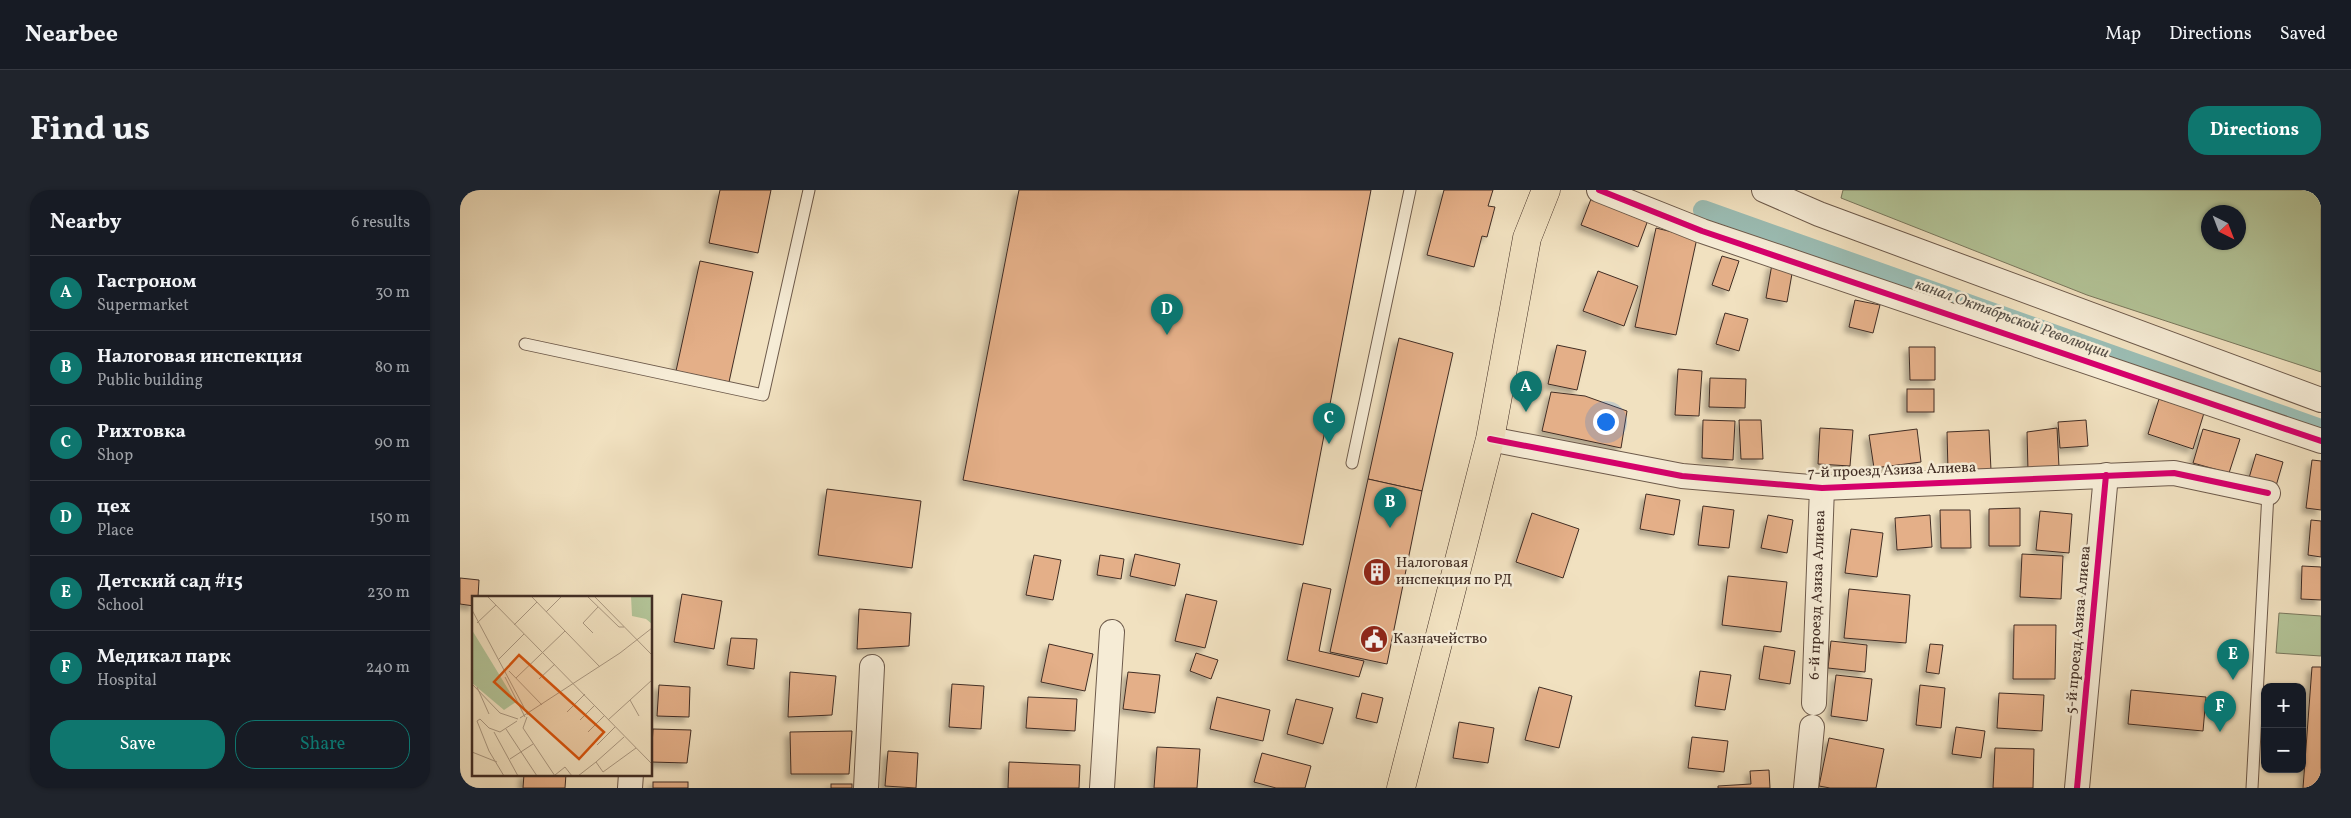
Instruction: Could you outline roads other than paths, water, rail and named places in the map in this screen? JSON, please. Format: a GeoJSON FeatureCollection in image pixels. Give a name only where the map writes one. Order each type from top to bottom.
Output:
{"type":"FeatureCollection","features":[{"type":"Feature","properties":{"kind":"main road"},"geometry":{"type":"LineString","coordinates":[[1401,788],[1490,439],[1534,190]]}},
{"type":"Feature","properties":{"kind":"main road"},"geometry":{"type":"LineString","coordinates":[[1526,238],[1546,190]]}},
{"type":"Feature","properties":{"kind":"street"},"geometry":{"type":"LineString","coordinates":[[1599,190],[1702,231],[2321,441]]}},
{"type":"Feature","properties":{"kind":"street"},"geometry":{"type":"LineString","coordinates":[[1764,190],[1819,214],[2321,400]]}},
{"type":"Feature","properties":{"kind":"street","name":"7-й проезд Азиза Алиева"},"geometry":{"type":"LineString","coordinates":[[1490,439],[1682,476],[1822,488],[2174,473],[2268,492]]}},
{"type":"Feature","properties":{"kind":"street","name":"5-й проезд Азиза Алиева"},"geometry":{"type":"LineString","coordinates":[[2077,788],[2106,475]]}},
{"type":"Feature","properties":{"kind":"street","name":"6-й проезд Азиза Алиева"},"geometry":{"type":"LineString","coordinates":[[1814,703],[1822,488]]}},
{"type":"Feature","properties":{"kind":"street"},"geometry":{"type":"LineString","coordinates":[[1102,788],[1112,632]]}},
{"type":"Feature","properties":{"kind":"street"},"geometry":{"type":"LineString","coordinates":[[866,788],[872,667]]}},
{"type":"Feature","properties":{"kind":"street"},"geometry":{"type":"LineString","coordinates":[[1806,788],[1812,727]]}},
{"type":"Feature","properties":{"kind":"lane"},"geometry":{"type":"LineString","coordinates":[[525,344],[763,396],[809,190]]}},
{"type":"Feature","properties":{"kind":"lane"},"geometry":{"type":"LineString","coordinates":[[1352,463],[1410,190]]}},
{"type":"Feature","properties":{"kind":"lane"},"geometry":{"type":"LineString","coordinates":[[2252,788],[2268,492]]}},
{"type":"Feature","properties":{"kind":"waterway","name":"канал Октябрьской Революции"},"geometry":{"type":"LineString","coordinates":[[1703,210],[2321,429]]}},
{"type":"Feature","properties":{"kind":"place","name":"цех"},"geometry":{"type":"Point","coordinates":[1167,335]}},
{"type":"Feature","properties":{"kind":"place","name":"Гастроном"},"geometry":{"type":"Point","coordinates":[1526,412]}},
{"type":"Feature","properties":{"kind":"place","name":"Рихтовка"},"geometry":{"type":"Point","coordinates":[1329,444]}},
{"type":"Feature","properties":{"kind":"place","name":"Налоговая инспекция"},"geometry":{"type":"Point","coordinates":[1390,528]}},
{"type":"Feature","properties":{"kind":"place","name":"Налоговая инспекция по РД"},"geometry":{"type":"Point","coordinates":[1377,572]}},
{"type":"Feature","properties":{"kind":"place","name":"Казначейство"},"geometry":{"type":"Point","coordinates":[1374,639]}},
{"type":"Feature","properties":{"kind":"place","name":"Детский сад #15"},"geometry":{"type":"Point","coordinates":[2233,680]}},
{"type":"Feature","properties":{"kind":"place","name":"Медикал парк"},"geometry":{"type":"Point","coordinates":[2220,732]}}]}
